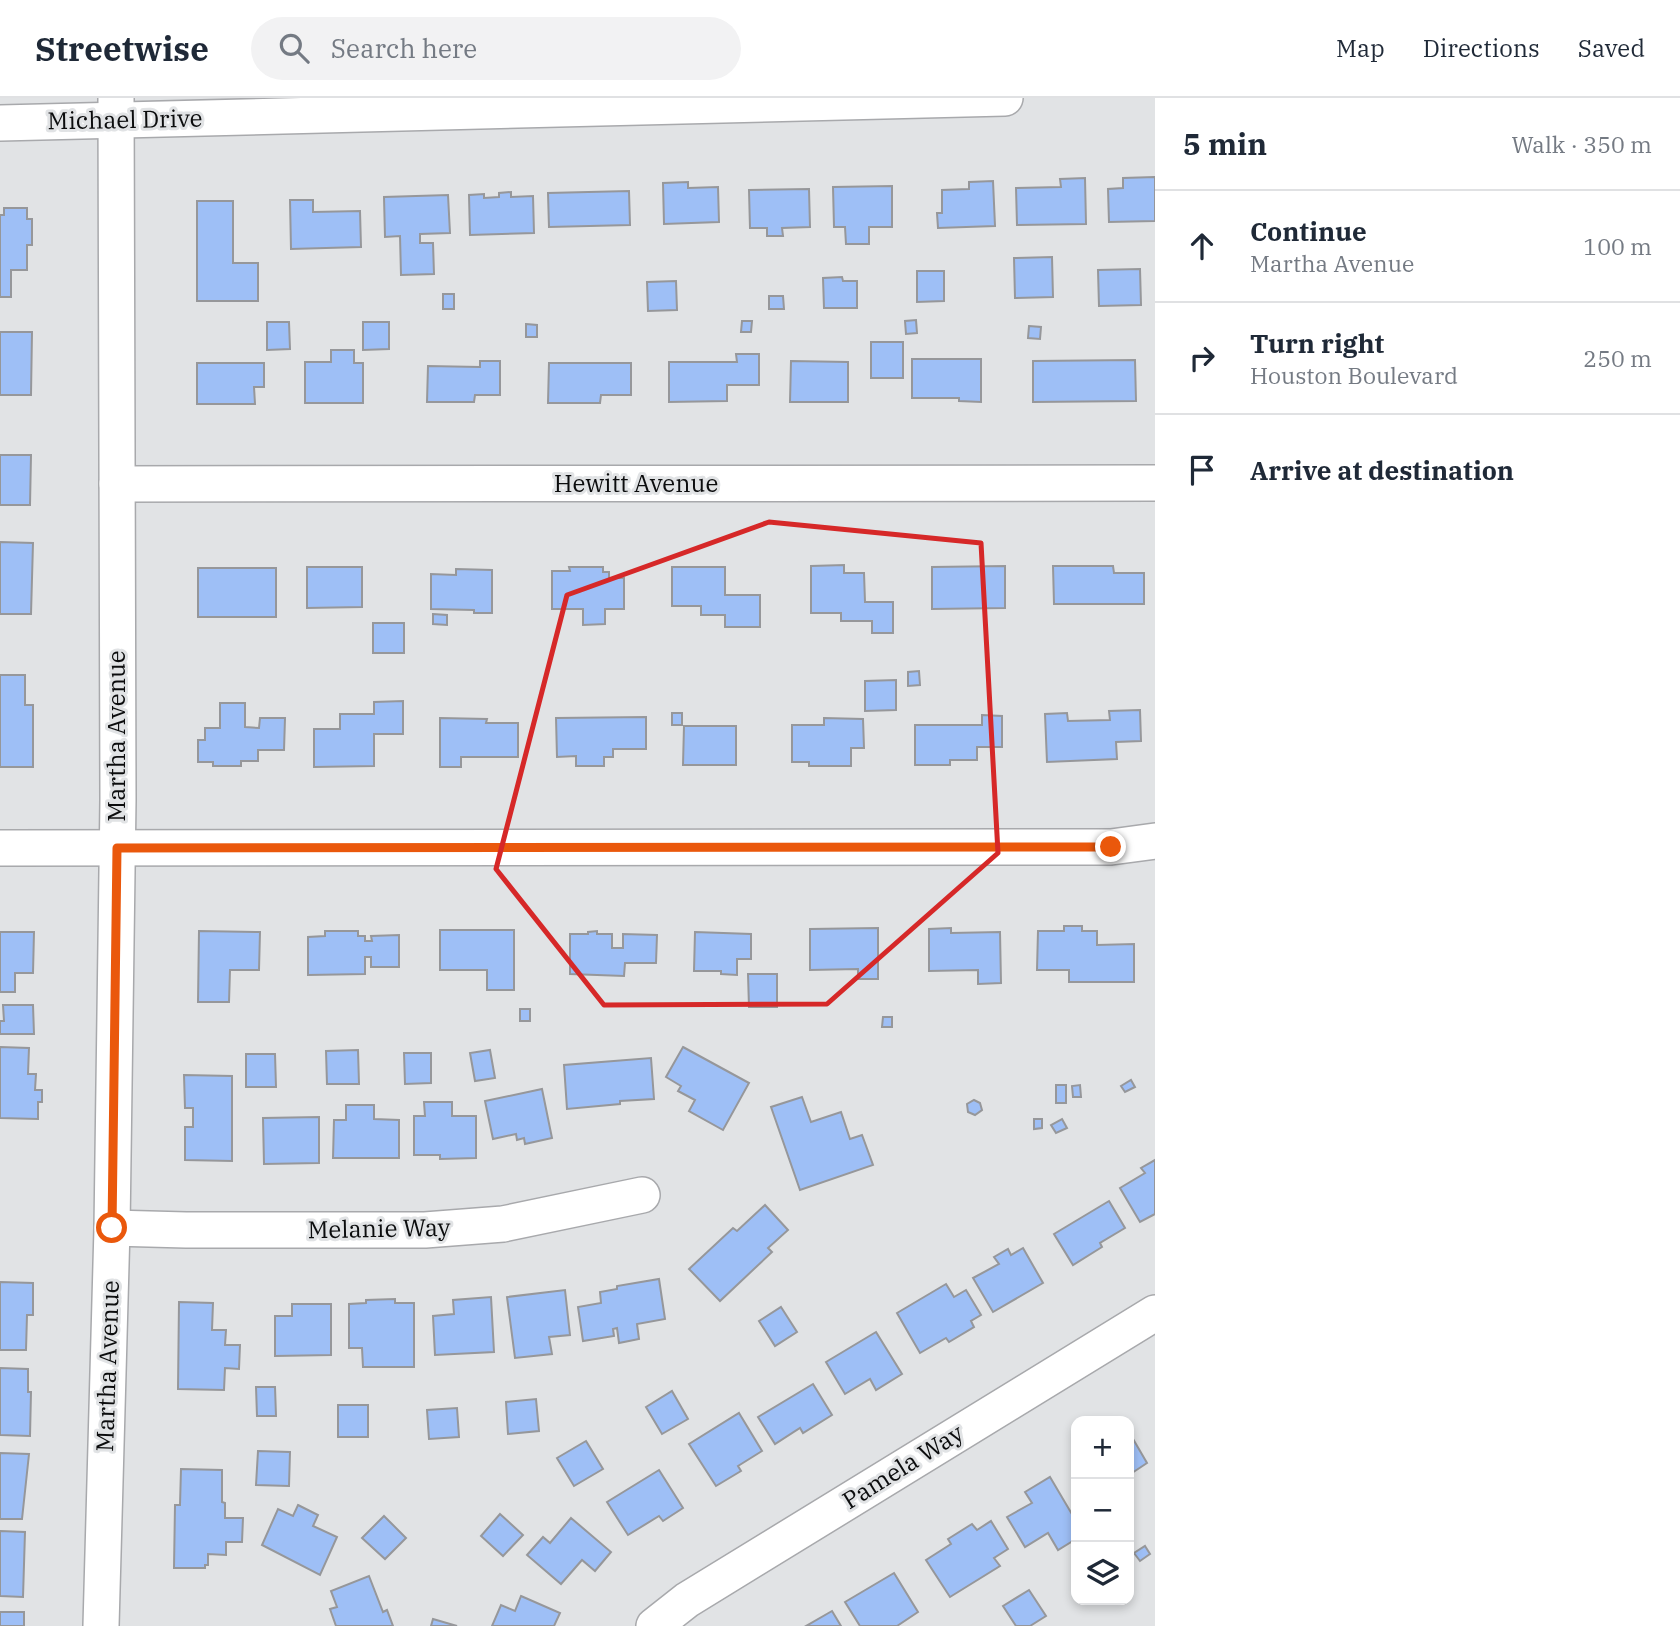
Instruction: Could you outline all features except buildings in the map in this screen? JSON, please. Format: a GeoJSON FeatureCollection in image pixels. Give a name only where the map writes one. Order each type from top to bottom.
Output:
{"type":"FeatureCollection","features":[{"type":"Feature","properties":{"kind":"street","name":"Michael Drive"},"geometry":{"type":"LineString","coordinates":[[0,123],[116,108],[164,120],[1005,98]]}},
{"type":"Feature","properties":{"kind":"street","name":"Martha Avenue"},"geometry":{"type":"LineString","coordinates":[[100,1626],[112,1228],[117,848],[116,108]]}},
{"type":"Feature","properties":{"kind":"street","name":"Hewitt Avenue"},"geometry":{"type":"LineString","coordinates":[[117,484],[1155,483]]}},
{"type":"Feature","properties":{"kind":"street"},"geometry":{"type":"LineString","coordinates":[[0,848],[1111,847],[1155,841]]}},
{"type":"Feature","properties":{"kind":"street","name":"Melanie Way"},"geometry":{"type":"LineString","coordinates":[[112,1228],[425,1230],[503,1224],[642,1195]]}},
{"type":"Feature","properties":{"kind":"street","name":"Pamela Way"},"geometry":{"type":"LineString","coordinates":[[654,1626],[687,1600],[1155,1313]]}},
{"type":"Feature","properties":{"kind":"highlighted area"},"geometry":{"type":"Polygon","coordinates":[[[769,522],[981,543],[998,853],[827,1004],[604,1005],[496,869],[567,595],[769,522]]]}},
{"type":"Feature","properties":{"kind":"route"},"geometry":{"type":"LineString","coordinates":[[112,1228],[117,848],[1111,847]]}}]}
